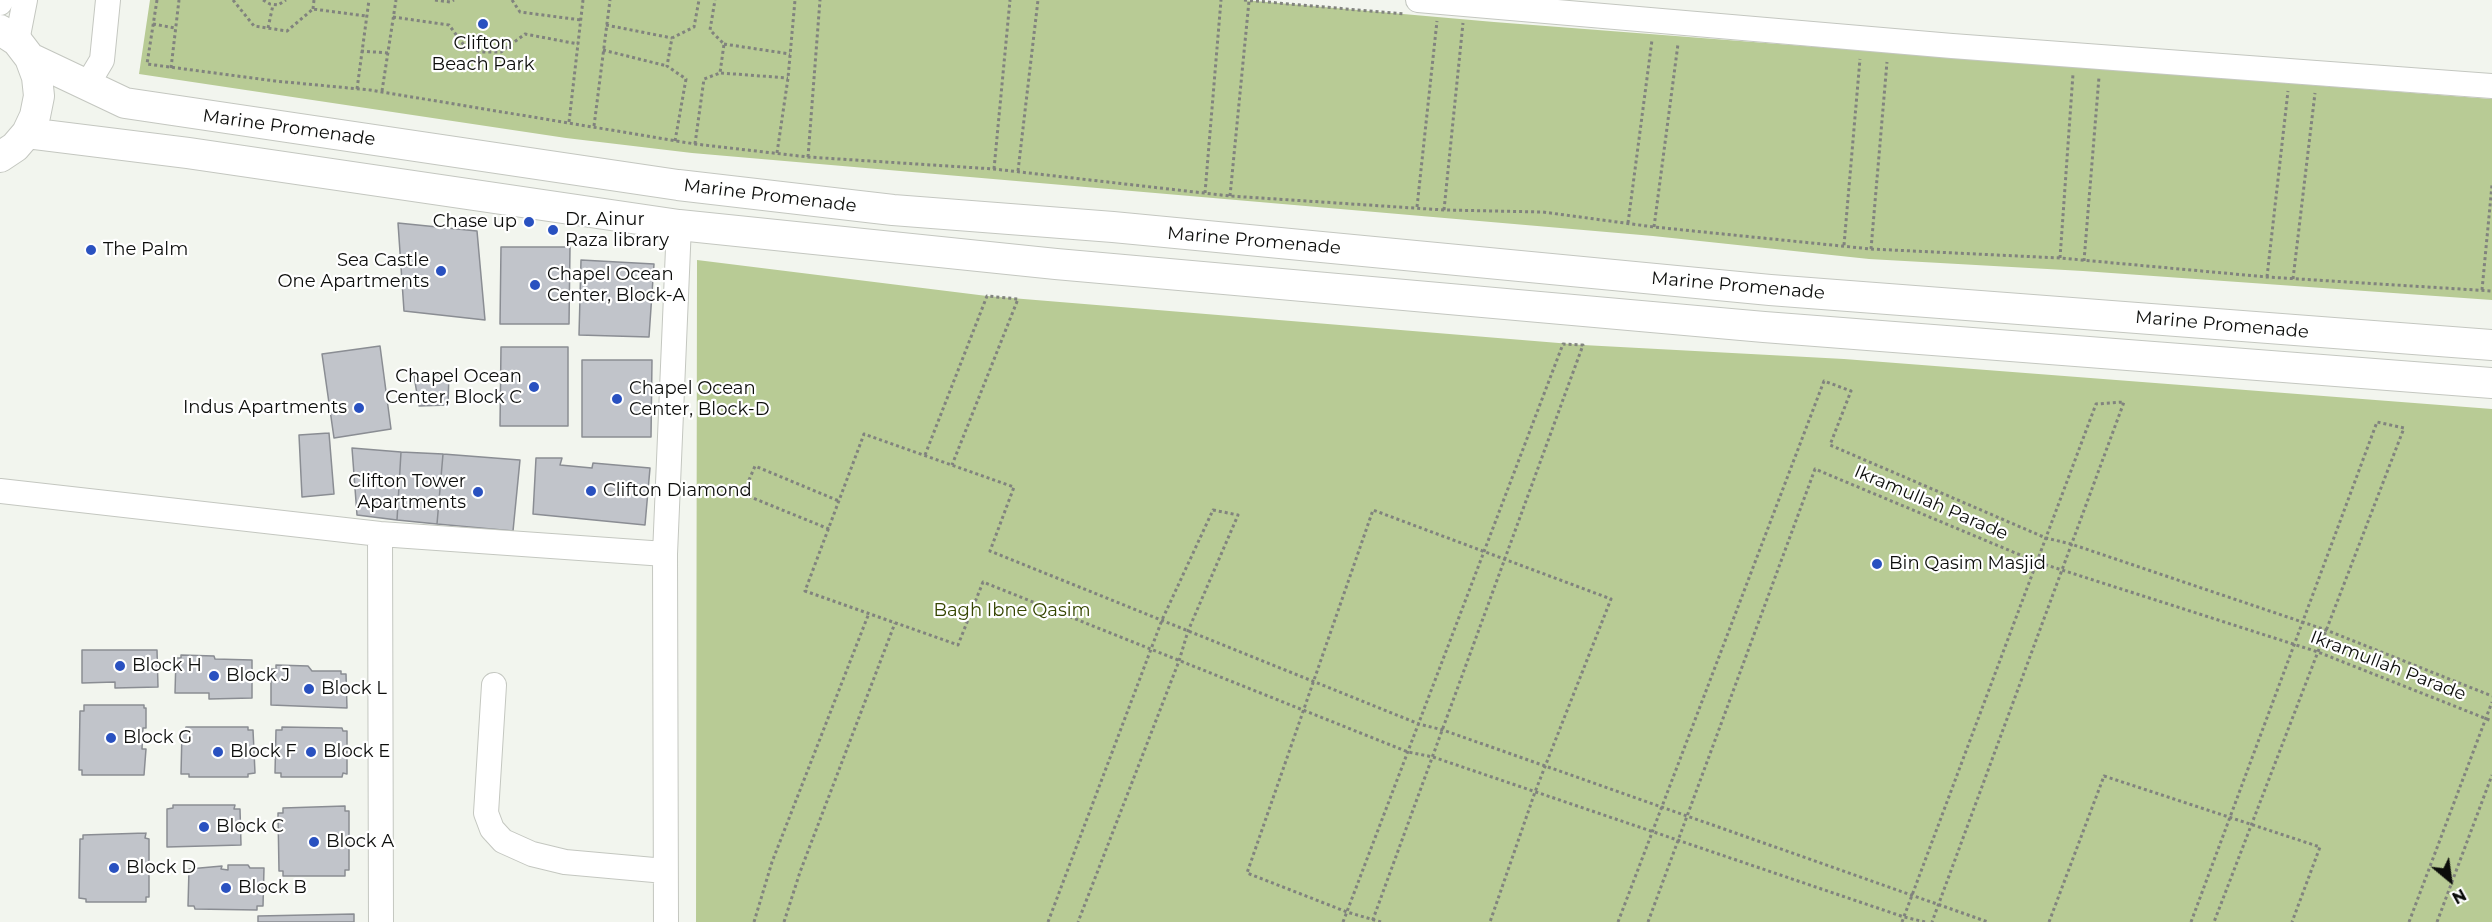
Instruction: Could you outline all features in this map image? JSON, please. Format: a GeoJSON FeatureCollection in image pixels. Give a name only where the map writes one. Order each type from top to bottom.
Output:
{"type":"FeatureCollection","features":[{"type":"Feature","properties":{"kind":"main road","name":"Marine Promenade"},"geometry":{"type":"LineString","coordinates":[[16,43],[87,85],[125,103],[678,185],[893,210],[1113,227],[1770,290],[1873,296],[2266,329],[2492,345]]}},
{"type":"Feature","properties":{"kind":"main road"},"geometry":{"type":"LineString","coordinates":[[0,162],[0,157],[15,147],[27,134],[35,116],[39,96],[37,77],[16,43]]}},
{"type":"Feature","properties":{"kind":"main road","name":"Marine Promenade"},"geometry":{"type":"LineString","coordinates":[[27,134],[162,150],[679,225],[1056,264],[1764,327],[2492,383]]}},
{"type":"Feature","properties":{"kind":"main road"},"geometry":{"type":"LineString","coordinates":[[1764,327],[1771,324],[1778,310],[1778,303],[1770,290]]}},
{"type":"Feature","properties":{"kind":"main road"},"geometry":{"type":"LineString","coordinates":[[1866,335],[1861,327],[1860,309],[1865,301],[1873,296]]}},
{"type":"Feature","properties":{"kind":"street"},"geometry":{"type":"LineString","coordinates":[[16,43],[25,0]]}},
{"type":"Feature","properties":{"kind":"street"},"geometry":{"type":"LineString","coordinates":[[87,85],[102,60],[108,0]]}},
{"type":"Feature","properties":{"kind":"street"},"geometry":{"type":"LineString","coordinates":[[1418,0],[1940,45],[2492,86]]}},
{"type":"Feature","properties":{"kind":"street"},"geometry":{"type":"LineString","coordinates":[[666,922],[665,554],[679,225]]}},
{"type":"Feature","properties":{"kind":"street"},"geometry":{"type":"LineString","coordinates":[[0,491],[380,534],[665,554]]}},
{"type":"Feature","properties":{"kind":"street"},"geometry":{"type":"LineString","coordinates":[[380,534],[381,922]]}},
{"type":"Feature","properties":{"kind":"street"},"geometry":{"type":"LineString","coordinates":[[494,685],[486,813],[492,829],[503,841],[532,854],[565,862],[665,871]]}},
{"type":"Feature","properties":{"kind":"path"},"geometry":{"type":"LineString","coordinates":[[157,0],[147,64],[357,89],[695,144],[808,157],[994,169],[1230,196],[1444,210],[1543,212],[1654,227],[1871,249],[2060,258],[2293,279],[2492,291]]}},
{"type":"Feature","properties":{"kind":"path"},"geometry":{"type":"LineString","coordinates":[[171,68],[179,0]]}},
{"type":"Feature","properties":{"kind":"path"},"geometry":{"type":"LineString","coordinates":[[233,0],[254,26],[286,31],[313,9],[314,0]]}},
{"type":"Feature","properties":{"kind":"path"},"geometry":{"type":"LineString","coordinates":[[263,0],[273,4],[284,3],[286,0]]}},
{"type":"Feature","properties":{"kind":"path"},"geometry":{"type":"LineString","coordinates":[[357,89],[369,0]]}},
{"type":"Feature","properties":{"kind":"path"},"geometry":{"type":"LineString","coordinates":[[382,91],[396,0]]}},
{"type":"Feature","properties":{"kind":"path"},"geometry":{"type":"LineString","coordinates":[[435,0],[450,2],[454,0]]}},
{"type":"Feature","properties":{"kind":"path"},"geometry":{"type":"LineString","coordinates":[[512,0],[520,12],[581,20]]}},
{"type":"Feature","properties":{"kind":"path"},"geometry":{"type":"LineString","coordinates":[[569,122],[583,0]]}},
{"type":"Feature","properties":{"kind":"path"},"geometry":{"type":"LineString","coordinates":[[594,126],[610,0]]}},
{"type":"Feature","properties":{"kind":"path"},"geometry":{"type":"LineString","coordinates":[[606,25],[672,38],[694,27],[699,0]]}},
{"type":"Feature","properties":{"kind":"path"},"geometry":{"type":"LineString","coordinates":[[715,0],[710,30],[724,44],[790,54]]}},
{"type":"Feature","properties":{"kind":"path"},"geometry":{"type":"LineString","coordinates":[[777,153],[788,78],[795,0]]}},
{"type":"Feature","properties":{"kind":"path"},"geometry":{"type":"LineString","coordinates":[[808,157],[820,0]]}},
{"type":"Feature","properties":{"kind":"path"},"geometry":{"type":"LineString","coordinates":[[994,169],[1010,0]]}},
{"type":"Feature","properties":{"kind":"path"},"geometry":{"type":"LineString","coordinates":[[1018,171],[1038,0]]}},
{"type":"Feature","properties":{"kind":"path"},"geometry":{"type":"LineString","coordinates":[[1205,193],[1221,0]]}},
{"type":"Feature","properties":{"kind":"path"},"geometry":{"type":"LineString","coordinates":[[1230,196],[1249,1]]}},
{"type":"Feature","properties":{"kind":"path"},"geometry":{"type":"LineString","coordinates":[[268,28],[273,4]]}},
{"type":"Feature","properties":{"kind":"path"},"geometry":{"type":"LineString","coordinates":[[313,9],[366,16]]}},
{"type":"Feature","properties":{"kind":"path"},"geometry":{"type":"LineString","coordinates":[[393,17],[449,25],[466,48],[482,52],[501,52],[525,34],[578,44]]}},
{"type":"Feature","properties":{"kind":"path"},"geometry":{"type":"LineString","coordinates":[[1417,207],[1438,17]]}},
{"type":"Feature","properties":{"kind":"path"},"geometry":{"type":"LineString","coordinates":[[1444,210],[1463,19]]}},
{"type":"Feature","properties":{"kind":"path"},"geometry":{"type":"LineString","coordinates":[[153,24],[175,28]]}},
{"type":"Feature","properties":{"kind":"path"},"geometry":{"type":"LineString","coordinates":[[1628,223],[1652,34]]}},
{"type":"Feature","properties":{"kind":"path"},"geometry":{"type":"LineString","coordinates":[[1654,227],[1679,36]]}},
{"type":"Feature","properties":{"kind":"path"},"geometry":{"type":"LineString","coordinates":[[668,66],[672,38]]}},
{"type":"Feature","properties":{"kind":"path"},"geometry":{"type":"LineString","coordinates":[[720,73],[724,44]]}},
{"type":"Feature","properties":{"kind":"path"},"geometry":{"type":"LineString","coordinates":[[603,50],[668,66],[686,79],[675,141]]}},
{"type":"Feature","properties":{"kind":"path"},"geometry":{"type":"LineString","coordinates":[[1845,246],[1861,50]]}},
{"type":"Feature","properties":{"kind":"path"},"geometry":{"type":"LineString","coordinates":[[361,51],[388,53]]}},
{"type":"Feature","properties":{"kind":"path"},"geometry":{"type":"LineString","coordinates":[[1871,249],[1887,52]]}},
{"type":"Feature","properties":{"kind":"path"},"geometry":{"type":"LineString","coordinates":[[2060,258],[2073,67]]}},
{"type":"Feature","properties":{"kind":"path"},"geometry":{"type":"LineString","coordinates":[[2084,261],[2100,69]]}},
{"type":"Feature","properties":{"kind":"path"},"geometry":{"type":"LineString","coordinates":[[695,144],[704,79],[720,73],[788,78]]}},
{"type":"Feature","properties":{"kind":"path"},"geometry":{"type":"LineString","coordinates":[[2267,277],[2289,83]]}},
{"type":"Feature","properties":{"kind":"path"},"geometry":{"type":"LineString","coordinates":[[2293,279],[2316,86]]}},
{"type":"Feature","properties":{"kind":"path"},"geometry":{"type":"LineString","coordinates":[[2482,290],[2492,185]]}},
{"type":"Feature","properties":{"kind":"path"},"geometry":{"type":"LineString","coordinates":[[925,455],[987,296],[1018,299],[952,465]]}},
{"type":"Feature","properties":{"kind":"path"},"geometry":{"type":"LineString","coordinates":[[1343,922],[1563,344],[1583,345],[1373,921]]}},
{"type":"Feature","properties":{"kind":"path"},"geometry":{"type":"LineString","coordinates":[[1618,922],[1824,381],[1851,390],[1830,445],[2046,538],[2072,544],[2326,630],[2492,696]]}},
{"type":"Feature","properties":{"kind":"path"},"geometry":{"type":"LineString","coordinates":[[1903,920],[2096,404],[2124,402],[1932,922]]}},
{"type":"Feature","properties":{"kind":"path"},"geometry":{"type":"LineString","coordinates":[[2191,922],[2377,422],[2404,428],[2214,922]]}},
{"type":"Feature","properties":{"kind":"path"},"geometry":{"type":"LineString","coordinates":[[1924,922],[1903,920],[1432,757],[1408,752],[983,582],[958,645],[805,591],[864,434],[1014,487],[990,551],[1419,724],[1443,730],[1988,922]]}},
{"type":"Feature","properties":{"kind":"path"},"geometry":{"type":"LineString","coordinates":[[828,529],[743,494],[755,466],[839,501]]}},
{"type":"Feature","properties":{"kind":"path","name":"Ikramullah Parade"},"geometry":{"type":"LineString","coordinates":[[1648,922],[1815,469],[2037,562],[2318,652],[2492,721]]}},
{"type":"Feature","properties":{"kind":"path"},"geometry":{"type":"LineString","coordinates":[[1048,922],[1162,620],[1213,510],[1238,515],[1188,631],[1179,661],[1078,922]]}},
{"type":"Feature","properties":{"kind":"path"},"geometry":{"type":"LineString","coordinates":[[1381,922],[1347,912],[1247,873],[1373,510],[1484,551],[1504,561],[1611,599],[1535,792],[1490,922]]}},
{"type":"Feature","properties":{"kind":"path"},"geometry":{"type":"LineString","coordinates":[[754,922],[772,862],[869,613]]}},
{"type":"Feature","properties":{"kind":"path"},"geometry":{"type":"LineString","coordinates":[[784,922],[800,872],[895,622]]}},
{"type":"Feature","properties":{"kind":"path"},"geometry":{"type":"LineString","coordinates":[[2409,922],[2492,702]]}},
{"type":"Feature","properties":{"kind":"path"},"geometry":{"type":"LineString","coordinates":[[2437,922],[2492,775]]}},
{"type":"Feature","properties":{"kind":"path"},"geometry":{"type":"LineString","coordinates":[[2049,922],[2104,776],[2320,848],[2292,922]]}},
{"type":"Feature","properties":{"kind":"green space"},"geometry":{"type":"Polygon","coordinates":[[[150,0],[1244,0],[1494,22],[2492,99],[2492,300],[2083,271],[1869,259],[1653,236],[692,153],[566,138],[139,74],[150,0]]]}},
{"type":"Feature","properties":{"kind":"green space","name":"Bagh Ibne Qasim"},"geometry":{"type":"Polygon","coordinates":[[[697,260],[987,296],[1583,345],[1844,359],[2492,409],[2492,922],[696,922],[697,260]]]}},
{"type":"Feature","properties":{"kind":"building","name":"Sea Castle One Apartments"},"geometry":{"type":"Polygon","coordinates":[[[398,223],[477,231],[485,320],[404,311],[398,223]]]}},
{"type":"Feature","properties":{"kind":"building","name":"Chapel Ocean Center, Block-A"},"geometry":{"type":"Polygon","coordinates":[[[501,247],[570,247],[569,324],[500,324],[501,247]]]}},
{"type":"Feature","properties":{"kind":"building","name":"Chapel Ocean Center, Block-A"},"geometry":{"type":"Polygon","coordinates":[[[581,260],[654,264],[649,337],[579,335],[581,260]]]}},
{"type":"Feature","properties":{"kind":"building","name":"Indus Apartments"},"geometry":{"type":"Polygon","coordinates":[[[380,346],[391,429],[334,438],[322,354],[380,346]]]}},
{"type":"Feature","properties":{"kind":"building","name":"Chapel Ocean Center, Block C"},"geometry":{"type":"Polygon","coordinates":[[[501,347],[568,347],[568,426],[500,426],[501,347]]]}},
{"type":"Feature","properties":{"kind":"building","name":"Chapel Ocean Center, Block-D"},"geometry":{"type":"Polygon","coordinates":[[[582,360],[652,360],[651,437],[582,437],[582,360]]]}},
{"type":"Feature","properties":{"kind":"building"},"geometry":{"type":"Polygon","coordinates":[[[449,372],[448,405],[419,406],[414,376],[449,372]]]}},
{"type":"Feature","properties":{"kind":"building"},"geometry":{"type":"Polygon","coordinates":[[[329,433],[334,494],[302,497],[299,435],[329,433]]]}},
{"type":"Feature","properties":{"kind":"building"},"geometry":{"type":"Polygon","coordinates":[[[352,448],[401,452],[397,520],[357,515],[352,448]]]}},
{"type":"Feature","properties":{"kind":"building"},"geometry":{"type":"Polygon","coordinates":[[[401,452],[443,454],[437,524],[397,520],[401,452]]]}},
{"type":"Feature","properties":{"kind":"building","name":"Clifton Tower Apartments"},"geometry":{"type":"Polygon","coordinates":[[[443,454],[520,460],[513,531],[437,524],[443,454]]]}},
{"type":"Feature","properties":{"kind":"building","name":"Clifton Diamond"},"geometry":{"type":"Polygon","coordinates":[[[536,458],[562,458],[560,465],[592,468],[593,463],[650,468],[645,525],[533,514],[536,458]]]}},
{"type":"Feature","properties":{"kind":"building","name":"Block H"},"geometry":{"type":"Polygon","coordinates":[[[82,650],[157,650],[158,687],[115,688],[115,682],[82,683],[82,650]]]}},
{"type":"Feature","properties":{"kind":"building","name":"Block J"},"geometry":{"type":"Polygon","coordinates":[[[181,655],[252,660],[252,698],[209,699],[209,693],[175,693],[176,658],[181,658],[181,655]]]}},
{"type":"Feature","properties":{"kind":"building","name":"Block L"},"geometry":{"type":"Polygon","coordinates":[[[276,665],[308,666],[312,671],[341,671],[341,674],[346,674],[347,708],[271,705],[271,669],[276,669],[276,665]]]}},
{"type":"Feature","properties":{"kind":"building","name":"Block G"},"geometry":{"type":"Polygon","coordinates":[[[84,705],[144,705],[146,728],[143,728],[142,749],[146,749],[144,775],[82,775],[82,770],[79,770],[80,711],[84,711],[84,705]]]}},
{"type":"Feature","properties":{"kind":"building","name":"Block F"},"geometry":{"type":"Polygon","coordinates":[[[186,727],[248,727],[248,730],[253,730],[255,773],[248,774],[248,777],[189,777],[189,774],[181,774],[182,731],[185,731],[186,727]]]}},
{"type":"Feature","properties":{"kind":"building","name":"Block E"},"geometry":{"type":"Polygon","coordinates":[[[282,727],[342,728],[343,731],[347,731],[347,774],[343,773],[342,777],[281,777],[281,773],[275,773],[276,730],[282,730],[282,727]]]}},
{"type":"Feature","properties":{"kind":"building","name":"Block C"},"geometry":{"type":"Polygon","coordinates":[[[173,805],[235,805],[234,809],[240,809],[241,845],[167,847],[167,809],[173,808],[173,805]]]}},
{"type":"Feature","properties":{"kind":"building","name":"Block A"},"geometry":{"type":"Polygon","coordinates":[[[345,806],[345,811],[349,811],[349,870],[345,870],[345,876],[283,876],[283,871],[279,871],[278,813],[283,813],[283,808],[345,806]]]}},
{"type":"Feature","properties":{"kind":"building","name":"Block D"},"geometry":{"type":"Polygon","coordinates":[[[146,833],[145,838],[149,839],[149,897],[146,897],[146,902],[86,902],[86,899],[79,898],[80,839],[83,839],[83,835],[146,833]]]}},
{"type":"Feature","properties":{"kind":"building","name":"Block B"},"geometry":{"type":"Polygon","coordinates":[[[228,865],[264,868],[263,906],[257,906],[257,910],[195,909],[194,906],[188,906],[189,869],[222,866],[221,869],[228,870],[228,865]]]}},
{"type":"Feature","properties":{"kind":"building"},"geometry":{"type":"Polygon","coordinates":[[[354,914],[354,922],[258,922],[258,916],[354,914]]]}},
{"type":"Feature","properties":{"kind":"place","name":"Clifton Beach Park"},"geometry":{"type":"Point","coordinates":[483,24]}},
{"type":"Feature","properties":{"kind":"place","name":"Chase up"},"geometry":{"type":"Point","coordinates":[529,222]}},
{"type":"Feature","properties":{"kind":"place","name":"Dr. Ainur Raza library"},"geometry":{"type":"Point","coordinates":[553,230]}},
{"type":"Feature","properties":{"kind":"place","name":"The Palm"},"geometry":{"type":"Point","coordinates":[91,250]}},
{"type":"Feature","properties":{"kind":"place","name":"Sea Castle One Apartments"},"geometry":{"type":"Point","coordinates":[441,271]}},
{"type":"Feature","properties":{"kind":"place","name":"Chapel Ocean Center, Block-A"},"geometry":{"type":"Point","coordinates":[535,285]}},
{"type":"Feature","properties":{"kind":"place","name":"Chapel Ocean Center, Block C"},"geometry":{"type":"Point","coordinates":[534,387]}},
{"type":"Feature","properties":{"kind":"place","name":"Chapel Ocean Center, Block-D"},"geometry":{"type":"Point","coordinates":[617,399]}},
{"type":"Feature","properties":{"kind":"place","name":"Indus Apartments"},"geometry":{"type":"Point","coordinates":[359,408]}},
{"type":"Feature","properties":{"kind":"place","name":"Clifton Diamond"},"geometry":{"type":"Point","coordinates":[591,491]}},
{"type":"Feature","properties":{"kind":"place","name":"Clifton Tower Apartments"},"geometry":{"type":"Point","coordinates":[478,492]}},
{"type":"Feature","properties":{"kind":"place","name":"Bin Qasim Masjid"},"geometry":{"type":"Point","coordinates":[1877,564]}},
{"type":"Feature","properties":{"kind":"place","name":"Block H"},"geometry":{"type":"Point","coordinates":[120,666]}},
{"type":"Feature","properties":{"kind":"place","name":"Block J"},"geometry":{"type":"Point","coordinates":[214,676]}},
{"type":"Feature","properties":{"kind":"place","name":"Block L"},"geometry":{"type":"Point","coordinates":[309,689]}},
{"type":"Feature","properties":{"kind":"place","name":"Block G"},"geometry":{"type":"Point","coordinates":[111,738]}},
{"type":"Feature","properties":{"kind":"place","name":"Block F"},"geometry":{"type":"Point","coordinates":[218,752]}},
{"type":"Feature","properties":{"kind":"place","name":"Block E"},"geometry":{"type":"Point","coordinates":[311,752]}},
{"type":"Feature","properties":{"kind":"place","name":"Block C"},"geometry":{"type":"Point","coordinates":[204,827]}},
{"type":"Feature","properties":{"kind":"place","name":"Block A"},"geometry":{"type":"Point","coordinates":[314,842]}},
{"type":"Feature","properties":{"kind":"place","name":"Block D"},"geometry":{"type":"Point","coordinates":[114,868]}},
{"type":"Feature","properties":{"kind":"place","name":"Block B"},"geometry":{"type":"Point","coordinates":[226,888]}}]}
